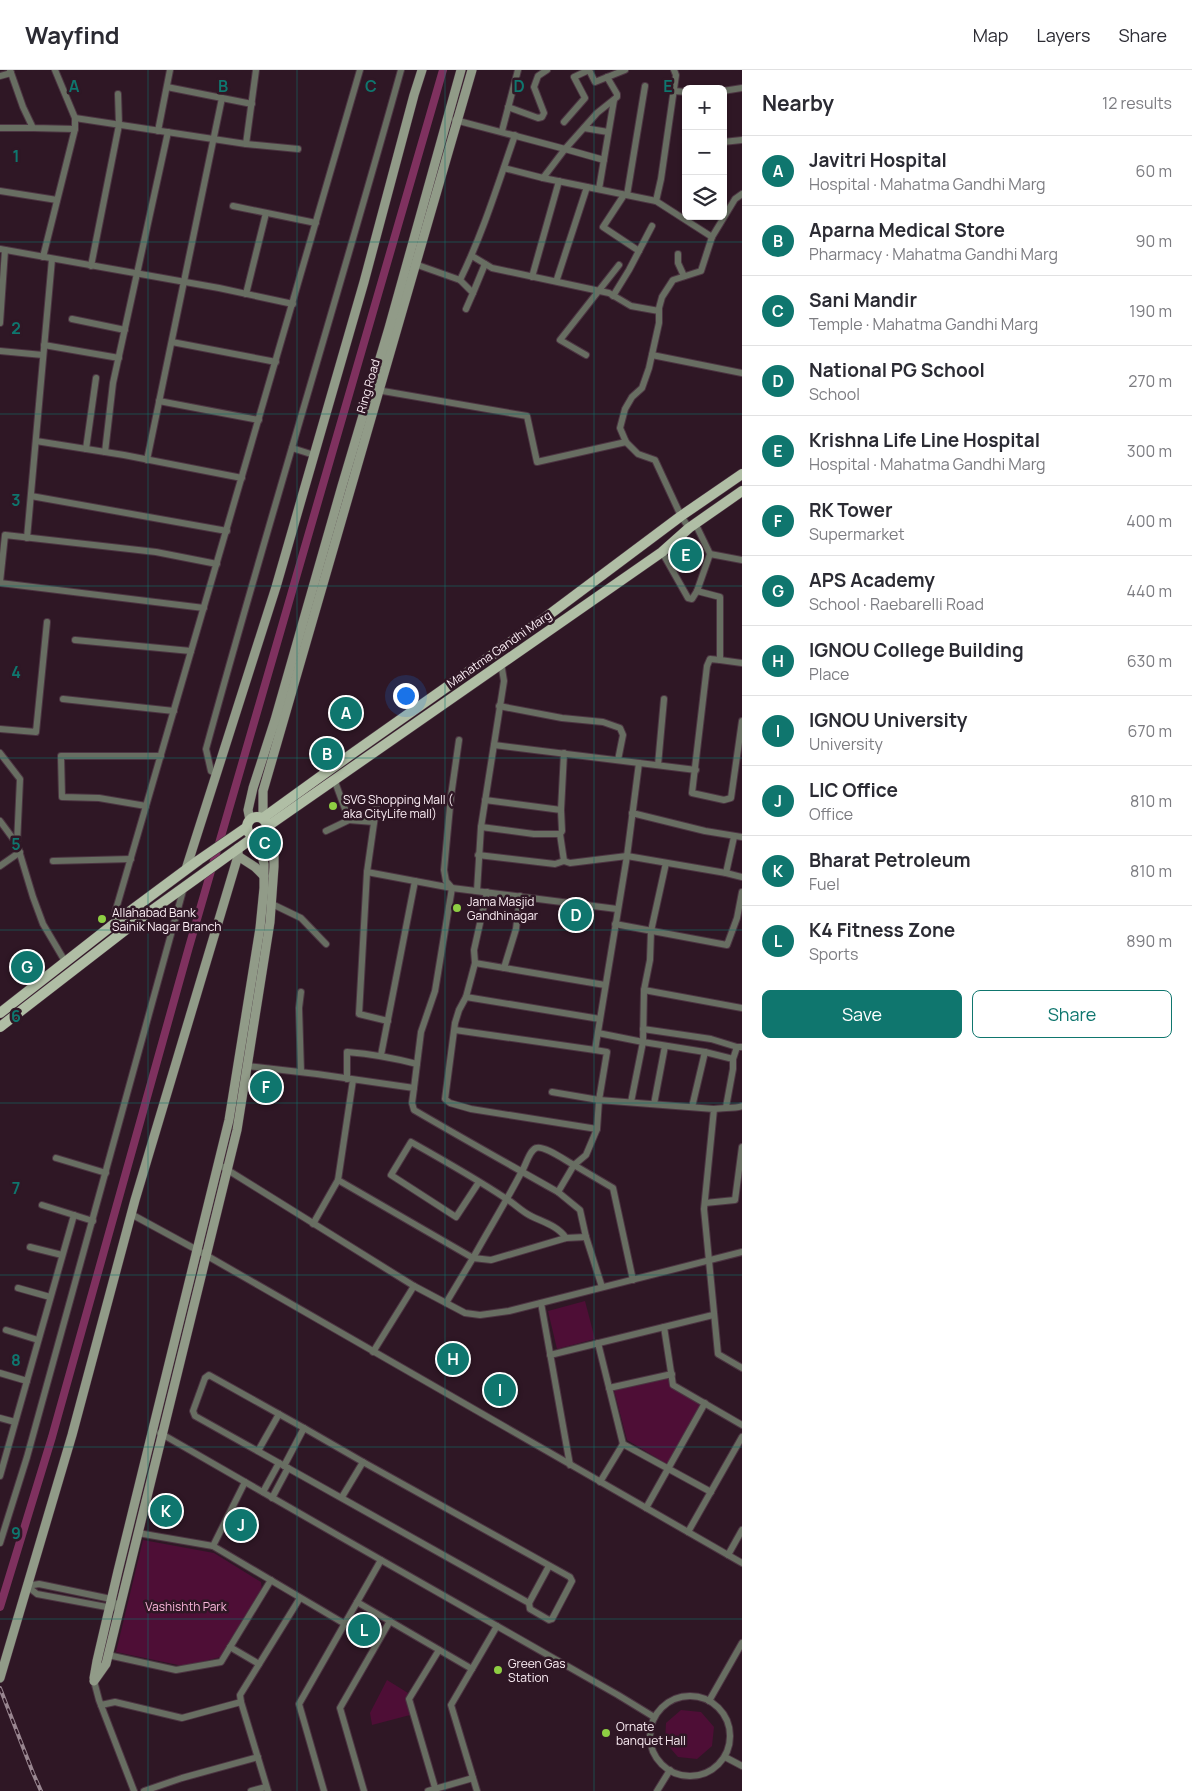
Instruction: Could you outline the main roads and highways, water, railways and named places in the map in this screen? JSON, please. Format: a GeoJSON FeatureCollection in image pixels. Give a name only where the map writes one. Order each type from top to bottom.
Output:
{"type":"FeatureCollection","features":[{"type":"Feature","properties":{"kind":"main road"},"geometry":{"type":"LineString","coordinates":[[0,1027],[204,872],[225,857],[238,852],[254,837],[262,836],[266,825],[353,753],[546,617],[681,516],[742,474]]}},
{"type":"Feature","properties":{"kind":"main road","name":"Mahatma Gandhi Marg"},"geometry":{"type":"LineString","coordinates":[[266,825],[334,780],[662,552],[692,526],[742,490]]}},
{"type":"Feature","properties":{"kind":"main road"},"geometry":{"type":"LineString","coordinates":[[0,1013],[119,922],[133,909],[226,842],[257,816],[266,825]]}},
{"type":"Feature","properties":{"kind":"main road"},"geometry":{"type":"LineString","coordinates":[[248,824],[248,832],[254,837]]}},
{"type":"Feature","properties":{"kind":"waterway"},"geometry":{"type":"LineString","coordinates":[[0,1607],[52,1437],[189,947],[443,70]]}},
{"type":"Feature","properties":{"kind":"railway"},"geometry":{"type":"LineString","coordinates":[[0,1688],[41,1791]]}},
{"type":"Feature","properties":{"kind":"place","name":"Krishna Life Line Hospital"},"geometry":{"type":"Point","coordinates":[686,555]}},
{"type":"Feature","properties":{"kind":"place","name":"Javitri Hospital"},"geometry":{"type":"Point","coordinates":[346,713]}},
{"type":"Feature","properties":{"kind":"place","name":"Aparna Medical Store"},"geometry":{"type":"Point","coordinates":[327,754]}},
{"type":"Feature","properties":{"kind":"place","name":"SVG Shopping Mall ( aka CityLife mall)"},"geometry":{"type":"Point","coordinates":[333,806]}},
{"type":"Feature","properties":{"kind":"place","name":"Sani Mandir"},"geometry":{"type":"Point","coordinates":[265,843]}},
{"type":"Feature","properties":{"kind":"place","name":"Jama Masjid Gandhinagar"},"geometry":{"type":"Point","coordinates":[457,908]}},
{"type":"Feature","properties":{"kind":"place","name":"National PG School"},"geometry":{"type":"Point","coordinates":[576,915]}},
{"type":"Feature","properties":{"kind":"place","name":"Allahabad Bank Sainik Nagar Branch"},"geometry":{"type":"Point","coordinates":[102,919]}},
{"type":"Feature","properties":{"kind":"place","name":"APS Academy"},"geometry":{"type":"Point","coordinates":[27,967]}},
{"type":"Feature","properties":{"kind":"place","name":"RK Tower"},"geometry":{"type":"Point","coordinates":[266,1087]}},
{"type":"Feature","properties":{"kind":"place","name":"IGNOU College Building"},"geometry":{"type":"Point","coordinates":[453,1359]}},
{"type":"Feature","properties":{"kind":"place","name":"IGNOU University"},"geometry":{"type":"Point","coordinates":[500,1390]}},
{"type":"Feature","properties":{"kind":"place","name":"Bharat Petroleum"},"geometry":{"type":"Point","coordinates":[166,1511]}},
{"type":"Feature","properties":{"kind":"place","name":"LIC Office"},"geometry":{"type":"Point","coordinates":[241,1525]}},
{"type":"Feature","properties":{"kind":"place","name":"K4 Fitness Zone"},"geometry":{"type":"Point","coordinates":[364,1630]}},
{"type":"Feature","properties":{"kind":"place","name":"Green Gas Station"},"geometry":{"type":"Point","coordinates":[498,1670]}},
{"type":"Feature","properties":{"kind":"place","name":"Ornate banquet Hall"},"geometry":{"type":"Point","coordinates":[606,1733]}},
{"type":"Feature","properties":{"kind":"park label","name":"Vashishth Park"},"geometry":{"type":"Point","coordinates":[186,1606]}}]}
